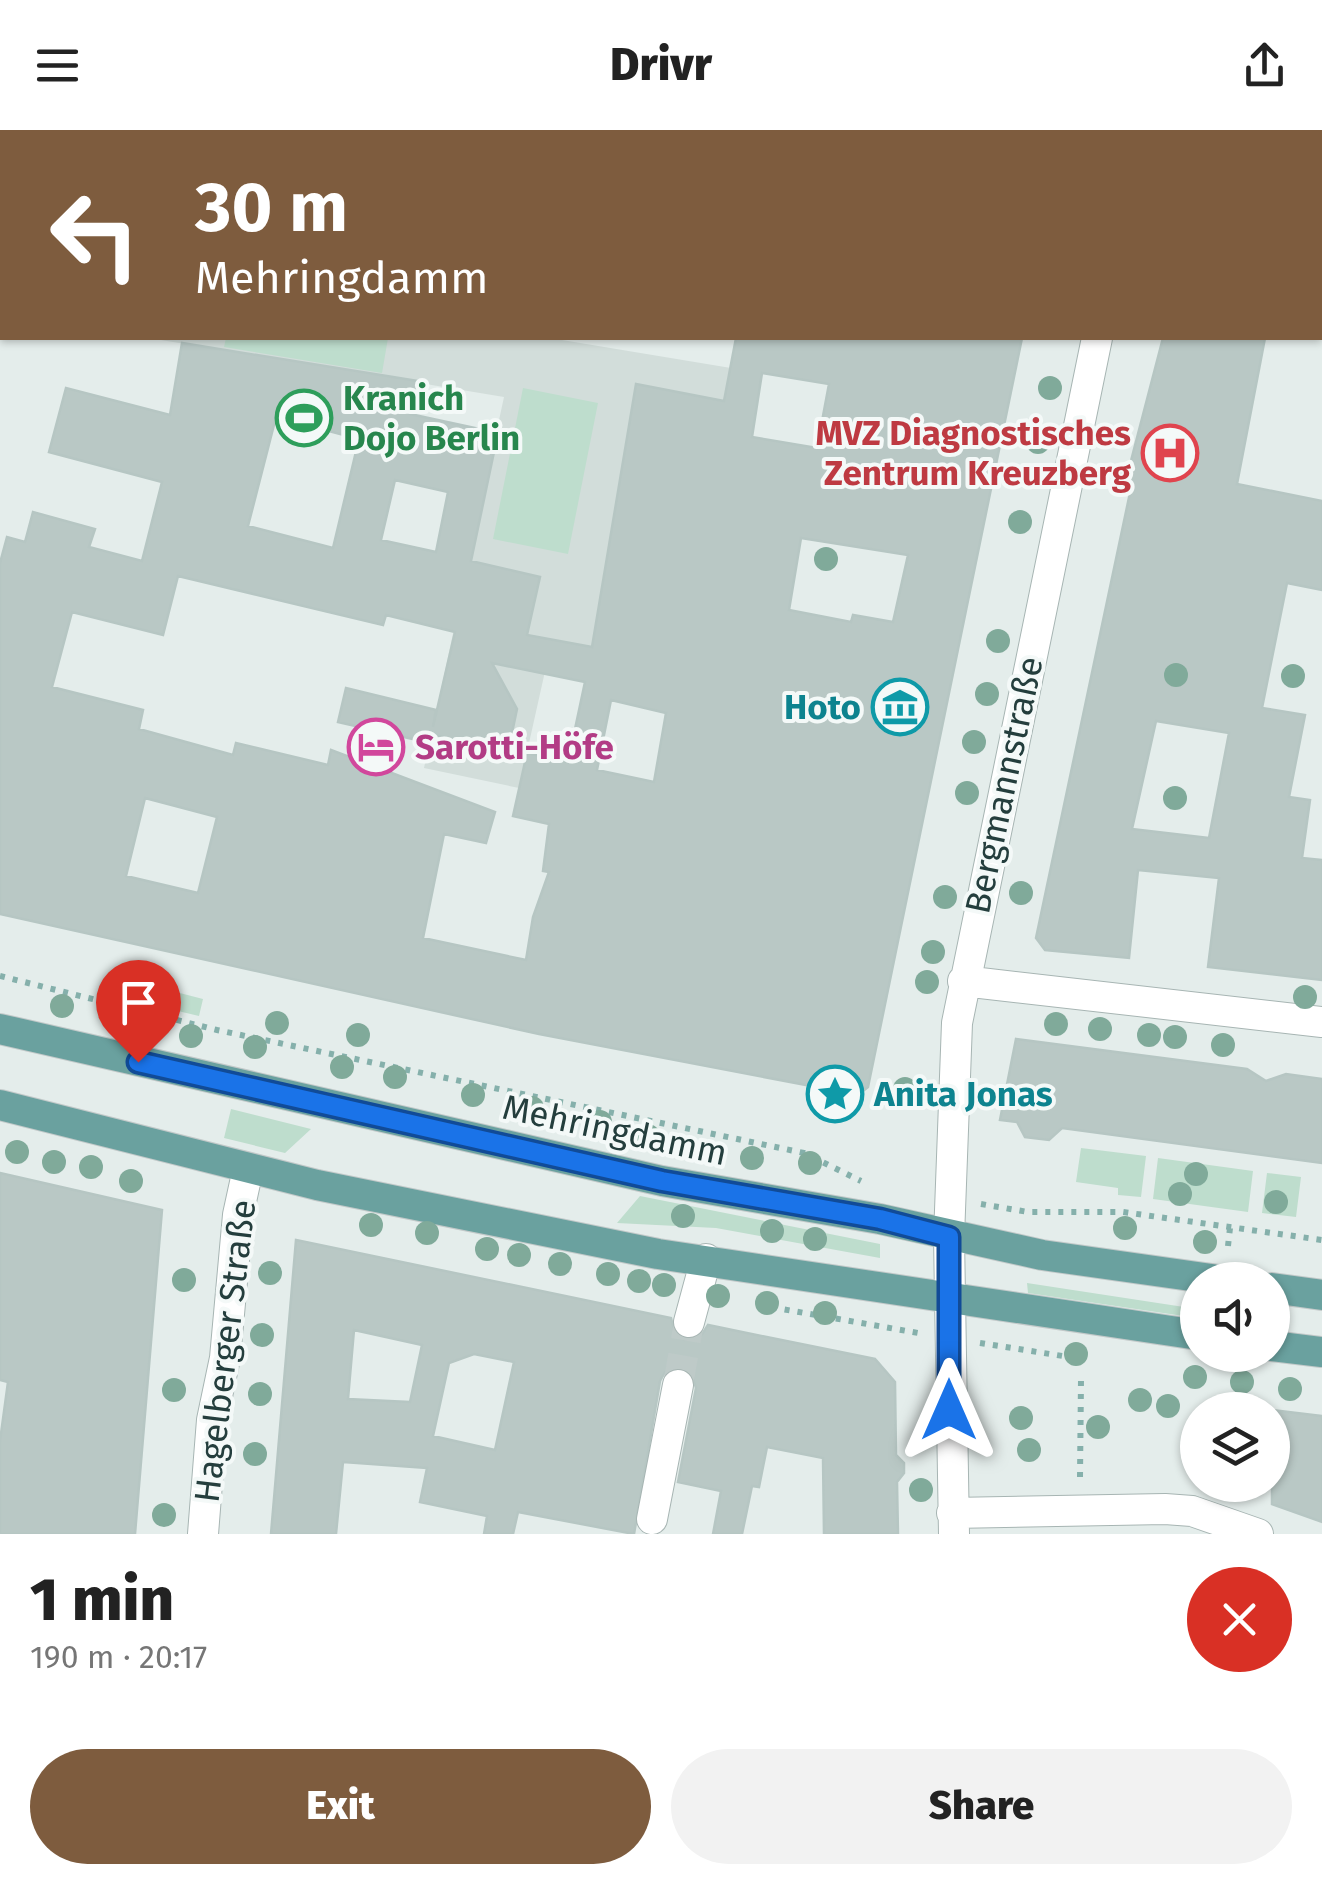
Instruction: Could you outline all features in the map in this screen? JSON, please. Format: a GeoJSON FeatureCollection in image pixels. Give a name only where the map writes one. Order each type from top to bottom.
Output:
{"type":"FeatureCollection","features":[{"type":"Feature","properties":{"kind":"main road","name":"Mehringdamm"},"geometry":{"type":"LineString","coordinates":[[0,1030],[662,1181],[880,1219],[949,1237],[1180,1274]]}},
{"type":"Feature","properties":{"kind":"main road"},"geometry":{"type":"LineString","coordinates":[[0,1106],[248,1168],[640,1250],[1180,1332]]}},
{"type":"Feature","properties":{"kind":"main road"},"geometry":{"type":"LineString","coordinates":[[1290,1291],[1322,1296]]}},
{"type":"Feature","properties":{"kind":"main road"},"geometry":{"type":"LineString","coordinates":[[1290,1348],[1322,1352]]}},
{"type":"Feature","properties":{"kind":"street","name":"Bergmannstraße"},"geometry":{"type":"LineString","coordinates":[[953,1524],[949,1237],[952,1065],[963,981],[1097,340]]}},
{"type":"Feature","properties":{"kind":"street"},"geometry":{"type":"LineString","coordinates":[[963,981],[1322,1022]]}},
{"type":"Feature","properties":{"kind":"street","name":"Hagelberger Straße"},"geometry":{"type":"LineString","coordinates":[[203,1534],[212,1420],[225,1358],[238,1214],[248,1168]]}},
{"type":"Feature","properties":{"kind":"street"},"geometry":{"type":"LineString","coordinates":[[690,1322],[706,1259]]}},
{"type":"Feature","properties":{"kind":"street"},"geometry":{"type":"LineString","coordinates":[[652,1518],[678,1385]]}},
{"type":"Feature","properties":{"kind":"street"},"geometry":{"type":"LineString","coordinates":[[953,1524],[1165,1508],[1192,1511],[1258,1534]]}},
{"type":"Feature","properties":{"kind":"path"},"geometry":{"type":"LineString","coordinates":[[0,976],[217,1030],[804,1153],[875,1188]]}},
{"type":"Feature","properties":{"kind":"path"},"geometry":{"type":"LineString","coordinates":[[1028,1212],[1122,1212],[1322,1240]]}},
{"type":"Feature","properties":{"kind":"path"},"geometry":{"type":"LineString","coordinates":[[1228,1246],[1230,1228]]}},
{"type":"Feature","properties":{"kind":"path"},"geometry":{"type":"LineString","coordinates":[[1080,1477],[1081,1380]]}},
{"type":"Feature","properties":{"kind":"shaded area"},"geometry":{"type":"Polygon","coordinates":[[[161,340],[562,340],[749,371],[675,661],[552,640],[519,788],[424,768],[504,397],[161,340]]]}},
{"type":"Feature","properties":{"kind":"green space"},"geometry":{"type":"Polygon","coordinates":[[[226,340],[388,340],[382,373],[224,347],[226,340]]]}},
{"type":"Feature","properties":{"kind":"green space"},"geometry":{"type":"Polygon","coordinates":[[[523,388],[598,403],[568,554],[493,539],[523,388]]]}},
{"type":"Feature","properties":{"kind":"green space"},"geometry":{"type":"Polygon","coordinates":[[[145,984],[203,999],[199,1016],[140,1002],[145,984]]]}},
{"type":"Feature","properties":{"kind":"green space"},"geometry":{"type":"Polygon","coordinates":[[[231,1109],[311,1129],[285,1153],[224,1138],[231,1109]]]}},
{"type":"Feature","properties":{"kind":"green space"},"geometry":{"type":"Polygon","coordinates":[[[1081,1148],[1146,1156],[1141,1197],[1118,1195],[1118,1188],[1076,1182],[1081,1148]]]}},
{"type":"Feature","properties":{"kind":"green space"},"geometry":{"type":"Polygon","coordinates":[[[1158,1158],[1253,1171],[1248,1212],[1153,1199],[1158,1158]]]}},
{"type":"Feature","properties":{"kind":"green space"},"geometry":{"type":"Polygon","coordinates":[[[1267,1173],[1301,1177],[1296,1217],[1262,1213],[1267,1173]]]}},
{"type":"Feature","properties":{"kind":"green space"},"geometry":{"type":"Polygon","coordinates":[[[640,1196],[880,1244],[880,1258],[716,1228],[617,1223],[640,1196]]]}},
{"type":"Feature","properties":{"kind":"green space"},"geometry":{"type":"Polygon","coordinates":[[[1027,1283],[1180,1306],[1180,1315],[1028,1293],[1027,1283]]]}},
{"type":"Feature","properties":{"kind":"building"},"geometry":{"type":"Polygon","coordinates":[[[736,340],[1022,340],[868,1087],[858,1095],[539,1034],[0,914],[0,563],[7,537],[25,542],[33,512],[95,529],[89,547],[142,561],[162,482],[49,452],[66,388],[170,415],[182,343],[418,381],[410,414],[498,433],[471,561],[540,577],[527,635],[592,647],[636,384],[724,401],[736,340]],[[762,373],[752,437],[817,448],[829,384],[762,373]],[[276,417],[248,526],[333,548],[359,439],[276,417]],[[395,480],[381,540],[436,552],[448,492],[395,480]],[[801,538],[789,610],[851,622],[853,615],[893,622],[908,555],[801,538]],[[178,576],[163,635],[72,612],[52,687],[143,710],[139,729],[233,755],[236,743],[328,765],[331,750],[495,812],[486,843],[444,834],[423,938],[526,960],[533,917],[549,872],[543,871],[549,824],[513,816],[527,753],[568,762],[585,682],[492,663],[517,709],[508,752],[431,734],[430,743],[338,722],[346,688],[436,710],[433,727],[455,632],[386,615],[383,625],[178,576]],[[611,700],[597,770],[654,782],[666,713],[611,700]],[[145,798],[126,876],[198,893],[217,817],[145,798]]]}},
{"type":"Feature","properties":{"kind":"building"},"geometry":{"type":"Polygon","coordinates":[[[1162,340],[1265,340],[1237,484],[1322,501],[1322,590],[1287,583],[1262,708],[1305,715],[1289,797],[1310,800],[1302,858],[1322,860],[1322,980],[1208,967],[1219,878],[1138,870],[1129,958],[1045,950],[1036,938],[1131,488],[1126,480],[1162,340]],[[1156,721],[1132,829],[1209,838],[1229,733],[1156,721]]]}},
{"type":"Feature","properties":{"kind":"building"},"geometry":{"type":"Polygon","coordinates":[[[1016,1039],[1247,1069],[1266,1081],[1286,1074],[1322,1079],[1322,1163],[1062,1128],[1049,1140],[1025,1137],[1017,1122],[1000,1120],[1016,1039]]]}},
{"type":"Feature","properties":{"kind":"building"},"geometry":{"type":"Polygon","coordinates":[[[0,1173],[162,1210],[135,1534],[0,1534],[0,1441],[8,1382],[0,1380],[0,1173]]]}},
{"type":"Feature","properties":{"kind":"building"},"geometry":{"type":"Polygon","coordinates":[[[296,1240],[671,1318],[675,1334],[685,1340],[701,1336],[708,1325],[875,1359],[895,1382],[896,1455],[904,1463],[904,1473],[897,1482],[898,1534],[824,1534],[823,1458],[767,1447],[759,1487],[752,1486],[742,1534],[713,1534],[721,1491],[678,1482],[696,1388],[691,1372],[681,1367],[665,1372],[660,1381],[634,1534],[518,1512],[513,1534],[484,1534],[487,1516],[420,1502],[427,1468],[343,1462],[336,1534],[271,1534],[296,1240]],[[354,1330],[348,1399],[410,1402],[422,1345],[354,1330]],[[474,1354],[449,1363],[433,1436],[495,1450],[514,1362],[474,1354]]]}},
{"type":"Feature","properties":{"kind":"building"},"geometry":{"type":"Polygon","coordinates":[[[1290,1412],[1322,1416],[1322,1522],[1272,1504],[1290,1502],[1290,1412]]]}},
{"type":"Feature","properties":{"kind":"tunnel"},"geometry":{"type":"LineString","coordinates":[[678,1385],[689,1322]]}},
{"type":"Feature","properties":{"kind":"place","name":"Kranich Dojo Berlin"},"geometry":{"type":"Point","coordinates":[304,418]}},
{"type":"Feature","properties":{"kind":"place","name":"MVZ Diagnostisches Zentrum Kreuzberg"},"geometry":{"type":"Point","coordinates":[1170,453]}},
{"type":"Feature","properties":{"kind":"place","name":"Hoto"},"geometry":{"type":"Point","coordinates":[900,707]}},
{"type":"Feature","properties":{"kind":"place","name":"Sarotti-Höfe"},"geometry":{"type":"Point","coordinates":[376,747]}},
{"type":"Feature","properties":{"kind":"place","name":"Anita Jonas"},"geometry":{"type":"Point","coordinates":[835,1094]}},
{"type":"Feature","properties":{"kind":"route"},"geometry":{"type":"LineString","coordinates":[[138,1062],[662,1181],[880,1219],[949,1237],[949,1410]]}}]}
